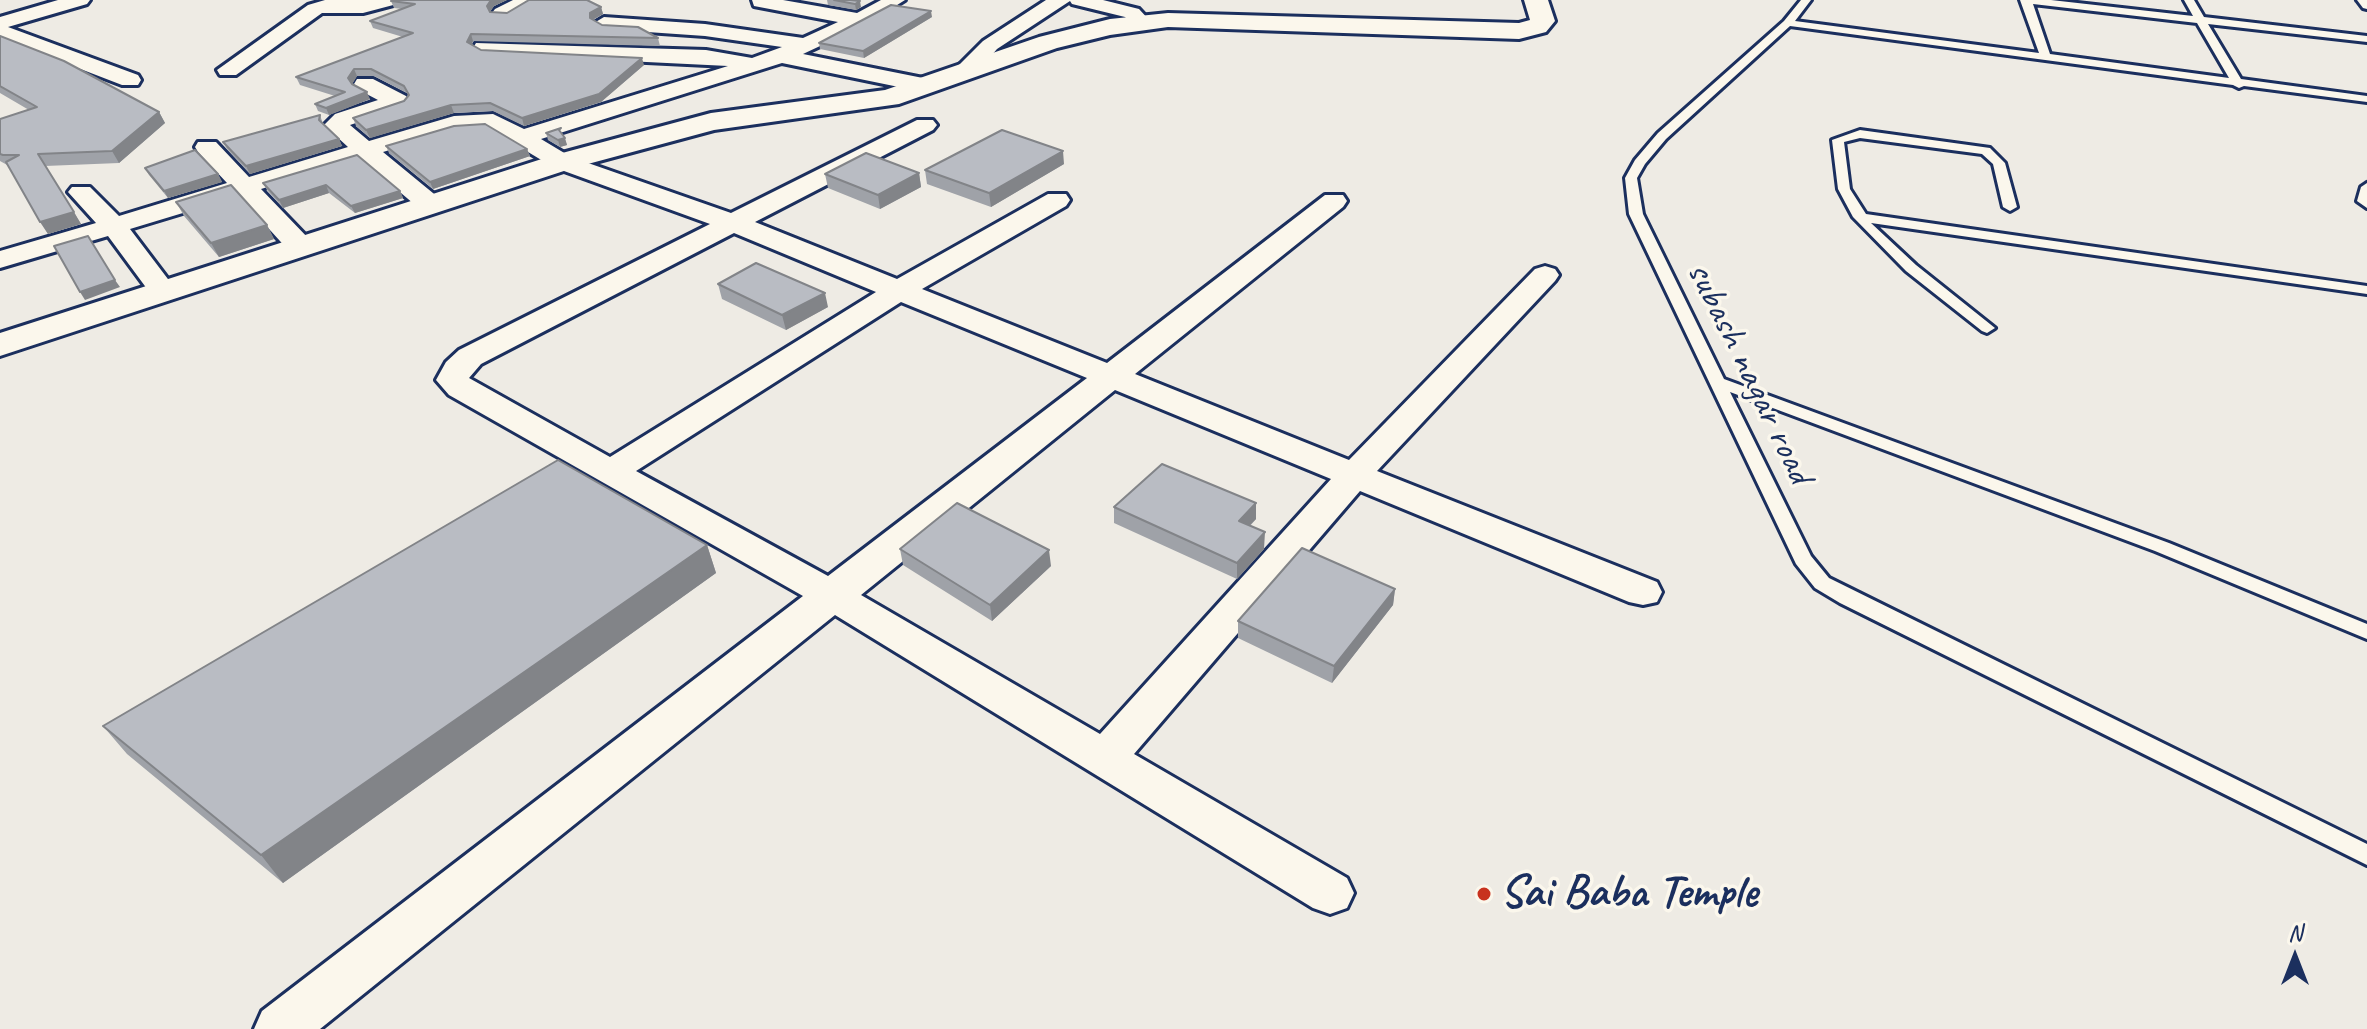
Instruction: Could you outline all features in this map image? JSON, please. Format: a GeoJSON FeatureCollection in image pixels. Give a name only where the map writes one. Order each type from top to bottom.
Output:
{"type":"FeatureCollection","features":[{"type":"Feature","properties":{"kind":"street"},"geometry":{"type":"LineString","coordinates":[[0,23],[80,0]]}},
{"type":"Feature","properties":{"kind":"street"},"geometry":{"type":"LineString","coordinates":[[228,70],[315,9],[325,6],[363,7],[390,0]]}},
{"type":"Feature","properties":{"kind":"street"},"geometry":{"type":"LineString","coordinates":[[502,13],[529,0]]}},
{"type":"Feature","properties":{"kind":"street"},"geometry":{"type":"LineString","coordinates":[[763,0],[761,2],[860,20]]}},
{"type":"Feature","properties":{"kind":"street"},"geometry":{"type":"LineString","coordinates":[[846,0],[891,3]]}},
{"type":"Feature","properties":{"kind":"street"},"geometry":{"type":"LineString","coordinates":[[966,71],[990,45],[1060,0]]}},
{"type":"Feature","properties":{"kind":"street"},"geometry":{"type":"LineString","coordinates":[[1079,0],[1141,11],[1498,33],[1537,27],[1543,21],[1536,0]]}},
{"type":"Feature","properties":{"kind":"street"},"geometry":{"type":"LineString","coordinates":[[521,138],[781,56],[891,3]]}},
{"type":"Feature","properties":{"kind":"street"},"geometry":{"type":"LineString","coordinates":[[3,340],[562,162],[711,122],[862,103],[928,86],[1141,11]]}},
{"type":"Feature","properties":{"kind":"street"},"geometry":{"type":"LineString","coordinates":[[604,23],[705,30],[804,44]]}},
{"type":"Feature","properties":{"kind":"street"},"geometry":{"type":"LineString","coordinates":[[0,31],[130,80]]}},
{"type":"Feature","properties":{"kind":"street"},"geometry":{"type":"LineString","coordinates":[[484,48],[706,56],[756,62]]}},
{"type":"Feature","properties":{"kind":"street"},"geometry":{"type":"LineString","coordinates":[[781,56],[928,86]]}},
{"type":"Feature","properties":{"kind":"street"},"geometry":{"type":"LineString","coordinates":[[365,84],[398,101],[343,119],[336,125],[430,204]]}},
{"type":"Feature","properties":{"kind":"street"},"geometry":{"type":"LineString","coordinates":[[0,260],[454,123],[493,121],[562,162],[733,223],[1643,592]]}},
{"type":"Feature","properties":{"kind":"street"},"geometry":{"type":"LineString","coordinates":[[925,125],[470,357],[457,369],[452,380],[460,388],[833,596],[1330,893]]}},
{"type":"Feature","properties":{"kind":"street"},"geometry":{"type":"LineString","coordinates":[[207,147],[300,246]]}},
{"type":"Feature","properties":{"kind":"street"},"geometry":{"type":"LineString","coordinates":[[81,192],[114,226],[163,291]]}},
{"type":"Feature","properties":{"kind":"street"},"geometry":{"type":"LineString","coordinates":[[611,472],[899,290],[1057,200]]}},
{"type":"Feature","properties":{"kind":"street"},"geometry":{"type":"LineString","coordinates":[[280,1029],[1334,201]]}},
{"type":"Feature","properties":{"kind":"street"},"geometry":{"type":"LineString","coordinates":[[1105,758],[1354,475],[1545,275]]}},
{"type":"Feature","properties":{"kind":"lane"},"geometry":{"type":"LineString","coordinates":[[1788,23],[1806,0]]}},
{"type":"Feature","properties":{"kind":"lane"},"geometry":{"type":"LineString","coordinates":[[2046,59],[2027,0],[2367,39]]}},
{"type":"Feature","properties":{"kind":"lane"},"geometry":{"type":"LineString","coordinates":[[2189,0],[2239,85]]}},
{"type":"Feature","properties":{"kind":"lane"},"geometry":{"type":"LineString","coordinates":[[2362,0],[2367,6]]}},
{"type":"Feature","properties":{"kind":"lane"},"geometry":{"type":"LineString","coordinates":[[1788,23],[2362,99],[2367,110]]}},
{"type":"Feature","properties":{"kind":"lane","name":"subash nagar road"},"geometry":{"type":"LineString","coordinates":[[1788,23],[1662,136],[1639,163],[1631,178],[1636,214],[1803,559],[1822,583],[1847,598],[2367,855]]}},
{"type":"Feature","properties":{"kind":"lane"},"geometry":{"type":"LineString","coordinates":[[1987,328],[1911,268],[1860,217],[1844,189],[1838,140],[1860,134],[1986,151],[1999,163],[2010,207]]}},
{"type":"Feature","properties":{"kind":"lane"},"geometry":{"type":"LineString","coordinates":[[2367,187],[2364,201],[2367,204]]}},
{"type":"Feature","properties":{"kind":"lane"},"geometry":{"type":"LineString","coordinates":[[1860,217],[2367,290]]}},
{"type":"Feature","properties":{"kind":"lane"},"geometry":{"type":"LineString","coordinates":[[1720,383],[2148,542],[2367,632]]}},
{"type":"Feature","properties":{"kind":"building"},"geometry":{"type":"Polygon","coordinates":[[[491,0],[487,6],[490,12],[507,13],[529,0],[587,0],[601,7],[590,13],[590,18],[602,25],[638,27],[658,38],[471,34],[467,42],[481,50],[642,58],[599,94],[522,118],[490,103],[451,105],[366,130],[353,118],[404,101],[409,95],[404,86],[371,69],[354,69],[348,78],[352,84],[367,92],[326,108],[315,104],[345,92],[296,77],[413,33],[370,21],[415,4],[391,1],[491,0]]]}},
{"type":"Feature","properties":{"kind":"building"},"geometry":{"type":"Polygon","coordinates":[[[834,0],[850,0],[860,1],[855,4],[834,0]]]}},
{"type":"Feature","properties":{"kind":"building"},"geometry":{"type":"Polygon","coordinates":[[[891,5],[931,11],[863,51],[819,43],[891,5]]]}},
{"type":"Feature","properties":{"kind":"building"},"geometry":{"type":"Polygon","coordinates":[[[0,36],[64,61],[159,112],[112,151],[38,154],[74,212],[40,222],[6,162],[19,155],[0,154],[0,119],[37,107],[0,86],[0,36]]]}},
{"type":"Feature","properties":{"kind":"building"},"geometry":{"type":"Polygon","coordinates":[[[320,115],[319,120],[339,139],[246,166],[223,142],[320,115]]]}},
{"type":"Feature","properties":{"kind":"building"},"geometry":{"type":"Polygon","coordinates":[[[485,124],[527,149],[430,182],[386,146],[454,126],[485,124]]]}},
{"type":"Feature","properties":{"kind":"building"},"geometry":{"type":"Polygon","coordinates":[[[561,128],[559,130],[565,138],[558,140],[546,133],[561,128]]]}},
{"type":"Feature","properties":{"kind":"building"},"geometry":{"type":"Polygon","coordinates":[[[1002,130],[1063,151],[989,193],[925,170],[1002,130]]]}},
{"type":"Feature","properties":{"kind":"building"},"geometry":{"type":"Polygon","coordinates":[[[195,150],[218,174],[164,191],[145,168],[195,150]]]}},
{"type":"Feature","properties":{"kind":"building"},"geometry":{"type":"Polygon","coordinates":[[[866,153],[919,173],[878,195],[825,174],[866,153]]]}},
{"type":"Feature","properties":{"kind":"building"},"geometry":{"type":"Polygon","coordinates":[[[357,155],[400,191],[351,206],[326,185],[279,200],[263,183],[357,155]]]}},
{"type":"Feature","properties":{"kind":"building"},"geometry":{"type":"Polygon","coordinates":[[[231,185],[267,225],[211,243],[176,202],[231,185]]]}},
{"type":"Feature","properties":{"kind":"building"},"geometry":{"type":"Polygon","coordinates":[[[88,236],[115,280],[80,292],[54,246],[88,236]]]}},
{"type":"Feature","properties":{"kind":"building"},"geometry":{"type":"Polygon","coordinates":[[[756,263],[825,293],[782,315],[718,284],[756,263]]]}},
{"type":"Feature","properties":{"kind":"building"},"geometry":{"type":"Polygon","coordinates":[[[558,460],[707,545],[261,855],[103,726],[558,460]]]}},
{"type":"Feature","properties":{"kind":"building"},"geometry":{"type":"Polygon","coordinates":[[[1162,464],[1256,503],[1239,521],[1265,532],[1237,563],[1114,507],[1162,464]]]}},
{"type":"Feature","properties":{"kind":"building"},"geometry":{"type":"Polygon","coordinates":[[[957,503],[1049,550],[990,605],[900,549],[957,503]]]}},
{"type":"Feature","properties":{"kind":"building"},"geometry":{"type":"Polygon","coordinates":[[[1302,548],[1395,589],[1334,666],[1238,621],[1302,548]]]}},
{"type":"Feature","properties":{"kind":"place","name":"Sai Baba Temple"},"geometry":{"type":"Point","coordinates":[1484,894]}}]}
